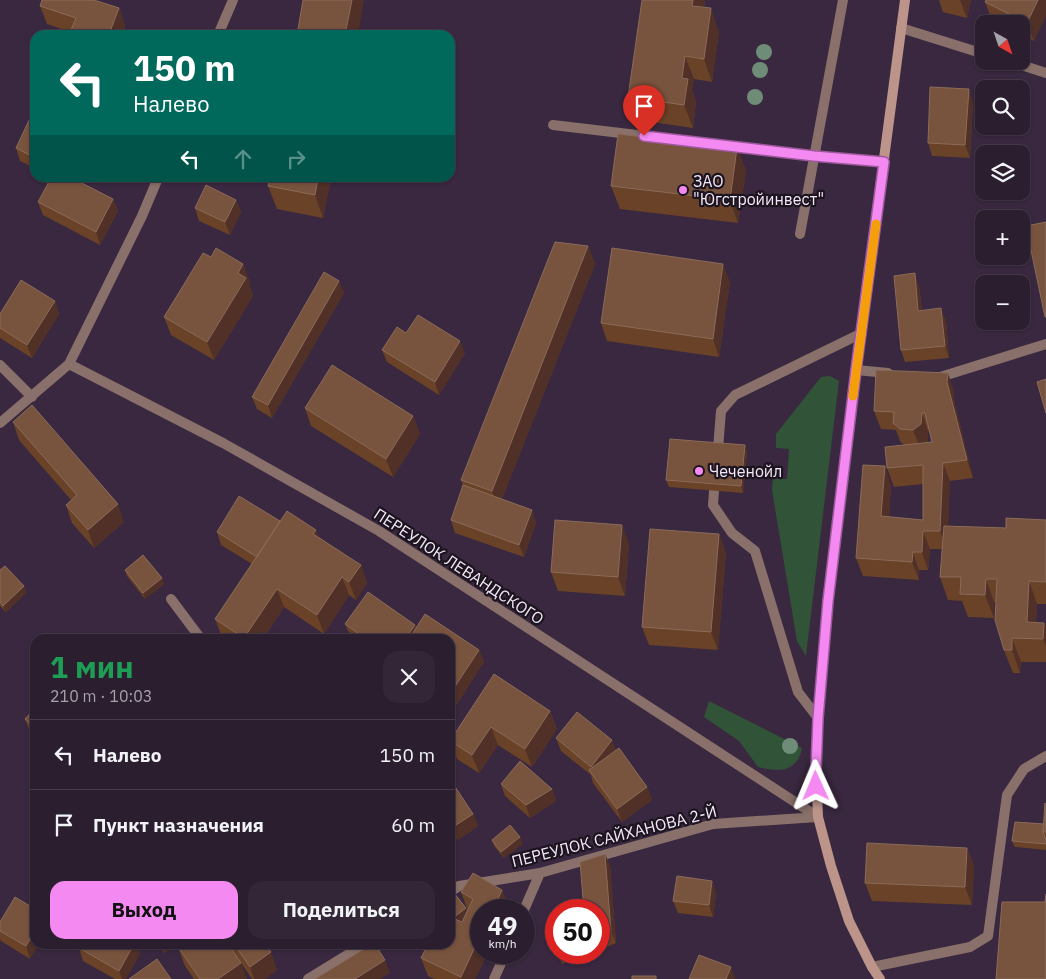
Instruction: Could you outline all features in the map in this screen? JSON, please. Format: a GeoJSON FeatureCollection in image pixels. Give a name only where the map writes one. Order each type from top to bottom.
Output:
{"type":"FeatureCollection","features":[{"type":"Feature","properties":{"kind":"main road"},"geometry":{"type":"LineString","coordinates":[[880,979],[872,967],[849,920],[831,866],[818,817],[816,770],[818,718],[828,601],[856,370],[905,0]]}},
{"type":"Feature","properties":{"kind":"street"},"geometry":{"type":"LineString","coordinates":[[220,30],[233,0]]}},
{"type":"Feature","properties":{"kind":"street"},"geometry":{"type":"LineString","coordinates":[[800,234],[843,0]]}},
{"type":"Feature","properties":{"kind":"street"},"geometry":{"type":"LineString","coordinates":[[901,28],[975,51]]}},
{"type":"Feature","properties":{"kind":"street"},"geometry":{"type":"LineString","coordinates":[[1030,67],[1046,72]]}},
{"type":"Feature","properties":{"kind":"street"},"geometry":{"type":"LineString","coordinates":[[553,125],[814,156],[884,162]]}},
{"type":"Feature","properties":{"kind":"street"},"geometry":{"type":"LineString","coordinates":[[0,424],[69,364],[142,216],[156,182]]}},
{"type":"Feature","properties":{"kind":"street"},"geometry":{"type":"LineString","coordinates":[[718,449],[721,410],[735,395],[862,333]]}},
{"type":"Feature","properties":{"kind":"street"},"geometry":{"type":"LineString","coordinates":[[929,377],[938,378],[1046,344]]}},
{"type":"Feature","properties":{"kind":"street","name":"ПЕРЕУЛОК ЛЕВАНДСКОГО"},"geometry":{"type":"LineString","coordinates":[[69,364],[223,443],[378,531],[818,817]]}},
{"type":"Feature","properties":{"kind":"street"},"geometry":{"type":"LineString","coordinates":[[0,365],[32,397]]}},
{"type":"Feature","properties":{"kind":"street"},"geometry":{"type":"LineString","coordinates":[[856,370],[902,374]]}},
{"type":"Feature","properties":{"kind":"street"},"geometry":{"type":"LineString","coordinates":[[714,491],[713,505],[732,533],[755,550],[798,692],[818,718]]}},
{"type":"Feature","properties":{"kind":"street"},"geometry":{"type":"LineString","coordinates":[[171,599],[197,634]]}},
{"type":"Feature","properties":{"kind":"street"},"geometry":{"type":"LineString","coordinates":[[872,967],[970,947],[988,936],[1007,795],[1024,769],[1046,756]]}},
{"type":"Feature","properties":{"kind":"street","name":"ПЕРЕУЛОК САЙХАНОВА 2-Й"},"geometry":{"type":"LineString","coordinates":[[455,888],[458,886],[540,873],[713,824],[818,817]]}},
{"type":"Feature","properties":{"kind":"street"},"geometry":{"type":"LineString","coordinates":[[529,899],[540,873]]}},
{"type":"Feature","properties":{"kind":"street"},"geometry":{"type":"LineString","coordinates":[[308,979],[357,949]]}},
{"type":"Feature","properties":{"kind":"street"},"geometry":{"type":"LineString","coordinates":[[494,979],[501,964]]}},
{"type":"Feature","properties":{"kind":"green space"},"geometry":{"type":"Polygon","coordinates":[[[830,376],[839,381],[806,656],[797,641],[772,490],[773,479],[787,479],[789,449],[776,448],[776,434],[821,377],[830,376]]]}},
{"type":"Feature","properties":{"kind":"green space"},"geometry":{"type":"Polygon","coordinates":[[[709,701],[802,748],[795,764],[780,770],[758,767],[739,741],[704,717],[709,701]]]}},
{"type":"Feature","properties":{"kind":"building"},"geometry":{"type":"Polygon","coordinates":[[[42,0],[94,0],[119,8],[111,29],[114,30],[71,30],[76,18],[40,6],[42,0]]]}},
{"type":"Feature","properties":{"kind":"building"},"geometry":{"type":"Polygon","coordinates":[[[303,0],[352,0],[346,30],[298,30],[303,0]]]}},
{"type":"Feature","properties":{"kind":"building"},"geometry":{"type":"Polygon","coordinates":[[[642,0],[693,0],[692,6],[711,8],[704,59],[685,56],[682,78],[688,79],[684,105],[628,97],[642,0]]]}},
{"type":"Feature","properties":{"kind":"building"},"geometry":{"type":"Polygon","coordinates":[[[986,0],[1038,0],[1030,17],[1030,15],[1011,15],[985,2],[986,0]]]}},
{"type":"Feature","properties":{"kind":"building"},"geometry":{"type":"Polygon","coordinates":[[[930,87],[969,89],[965,145],[928,143],[930,87]]]}},
{"type":"Feature","properties":{"kind":"building"},"geometry":{"type":"Polygon","coordinates":[[[30,118],[30,155],[16,148],[30,118]]]}},
{"type":"Feature","properties":{"kind":"building"},"geometry":{"type":"Polygon","coordinates":[[[618,134],[737,148],[730,200],[611,186],[618,134]]]}},
{"type":"Feature","properties":{"kind":"building"},"geometry":{"type":"Polygon","coordinates":[[[49,182],[80,182],[113,199],[96,232],[38,202],[49,182]]]}},
{"type":"Feature","properties":{"kind":"building"},"geometry":{"type":"Polygon","coordinates":[[[269,182],[317,182],[315,195],[268,186],[269,182]]]}},
{"type":"Feature","properties":{"kind":"building"},"geometry":{"type":"Polygon","coordinates":[[[206,185],[236,200],[225,222],[195,208],[206,185]]]}},
{"type":"Feature","properties":{"kind":"building"},"geometry":{"type":"Polygon","coordinates":[[[1046,222],[1046,317],[1030,245],[1030,225],[1046,222]]]}},
{"type":"Feature","properties":{"kind":"building"},"geometry":{"type":"Polygon","coordinates":[[[555,242],[588,246],[492,491],[461,480],[555,242]]]}},
{"type":"Feature","properties":{"kind":"building"},"geometry":{"type":"Polygon","coordinates":[[[216,248],[243,264],[238,273],[246,278],[207,342],[164,317],[203,253],[211,257],[216,248]]]}},
{"type":"Feature","properties":{"kind":"building"},"geometry":{"type":"Polygon","coordinates":[[[612,248],[723,264],[713,339],[601,323],[612,248]]]}},
{"type":"Feature","properties":{"kind":"building"},"geometry":{"type":"Polygon","coordinates":[[[324,272],[339,281],[268,405],[252,397],[324,272]]]}},
{"type":"Feature","properties":{"kind":"building"},"geometry":{"type":"Polygon","coordinates":[[[915,273],[918,311],[941,308],[945,346],[901,350],[894,276],[915,273]]]}},
{"type":"Feature","properties":{"kind":"building"},"geometry":{"type":"Polygon","coordinates":[[[21,280],[55,301],[27,345],[0,328],[0,314],[21,280]]]}},
{"type":"Feature","properties":{"kind":"building"},"geometry":{"type":"Polygon","coordinates":[[[418,315],[460,341],[435,382],[382,350],[397,327],[406,333],[418,315]]]}},
{"type":"Feature","properties":{"kind":"building"},"geometry":{"type":"Polygon","coordinates":[[[332,365],[413,416],[386,459],[305,408],[332,365]]]}},
{"type":"Feature","properties":{"kind":"building"},"geometry":{"type":"Polygon","coordinates":[[[876,370],[948,373],[947,382],[967,460],[943,463],[940,531],[923,531],[922,552],[913,552],[912,562],[856,558],[863,465],[885,466],[881,516],[923,520],[923,465],[887,468],[885,447],[932,442],[925,413],[922,413],[921,424],[913,430],[900,429],[893,423],[894,412],[874,411],[876,370]]]}},
{"type":"Feature","properties":{"kind":"building"},"geometry":{"type":"Polygon","coordinates":[[[1046,379],[1046,413],[1037,382],[1046,379]]]}},
{"type":"Feature","properties":{"kind":"building"},"geometry":{"type":"Polygon","coordinates":[[[32,405],[118,504],[88,530],[66,505],[77,495],[13,422],[32,405]]]}},
{"type":"Feature","properties":{"kind":"building"},"geometry":{"type":"Polygon","coordinates":[[[670,439],[745,445],[741,486],[666,480],[670,439]]]}},
{"type":"Feature","properties":{"kind":"building"},"geometry":{"type":"Polygon","coordinates":[[[463,485],[532,510],[519,545],[451,520],[463,485]]]}},
{"type":"Feature","properties":{"kind":"building"},"geometry":{"type":"Polygon","coordinates":[[[239,496],[280,521],[257,557],[217,532],[239,496]]]}},
{"type":"Feature","properties":{"kind":"building"},"geometry":{"type":"Polygon","coordinates":[[[287,511],[316,530],[313,534],[361,565],[349,582],[342,577],[317,615],[277,589],[247,634],[238,634],[215,619],[287,511]]]}},
{"type":"Feature","properties":{"kind":"building"},"geometry":{"type":"Polygon","coordinates":[[[1006,518],[1046,520],[1046,582],[1029,581],[1027,622],[1044,623],[1043,639],[1012,638],[1012,650],[1004,650],[995,620],[997,579],[986,579],[985,595],[960,594],[961,577],[940,577],[944,526],[1006,528],[1006,518]]]}},
{"type":"Feature","properties":{"kind":"building"},"geometry":{"type":"Polygon","coordinates":[[[555,520],[622,525],[618,577],[551,572],[555,520]]]}},
{"type":"Feature","properties":{"kind":"building"},"geometry":{"type":"Polygon","coordinates":[[[650,529],[719,534],[711,632],[642,627],[650,529]]]}},
{"type":"Feature","properties":{"kind":"building"},"geometry":{"type":"Polygon","coordinates":[[[143,555],[162,578],[143,593],[125,570],[143,555]]]}},
{"type":"Feature","properties":{"kind":"building"},"geometry":{"type":"Polygon","coordinates":[[[5,566],[24,586],[3,606],[0,602],[0,570],[5,566]]]}},
{"type":"Feature","properties":{"kind":"building"},"geometry":{"type":"Polygon","coordinates":[[[368,592],[415,625],[409,634],[359,634],[345,624],[368,592]]]}},
{"type":"Feature","properties":{"kind":"building"},"geometry":{"type":"Polygon","coordinates":[[[425,614],[455,634],[412,634],[425,614]]]}},
{"type":"Feature","properties":{"kind":"building"},"geometry":{"type":"Polygon","coordinates":[[[455,634],[479,650],[455,686],[455,634]]]}},
{"type":"Feature","properties":{"kind":"building"},"geometry":{"type":"Polygon","coordinates":[[[494,674],[550,711],[525,749],[491,727],[472,755],[455,744],[455,733],[494,674]]]}},
{"type":"Feature","properties":{"kind":"building"},"geometry":{"type":"Polygon","coordinates":[[[577,712],[612,740],[591,767],[556,738],[577,712]]]}},
{"type":"Feature","properties":{"kind":"building"},"geometry":{"type":"Polygon","coordinates":[[[30,714],[30,724],[25,719],[30,714]]]}},
{"type":"Feature","properties":{"kind":"building"},"geometry":{"type":"Polygon","coordinates":[[[619,748],[647,787],[617,809],[589,770],[619,748]]]}},
{"type":"Feature","properties":{"kind":"building"},"geometry":{"type":"Polygon","coordinates":[[[520,761],[552,789],[526,805],[501,784],[520,761]]]}},
{"type":"Feature","properties":{"kind":"building"},"geometry":{"type":"Polygon","coordinates":[[[455,787],[473,814],[455,826],[455,787]]]}},
{"type":"Feature","properties":{"kind":"building"},"geometry":{"type":"Polygon","coordinates":[[[1045,803],[1046,832],[1043,832],[1045,803]]]}},
{"type":"Feature","properties":{"kind":"building"},"geometry":{"type":"Polygon","coordinates":[[[1015,822],[1044,824],[1043,832],[1046,844],[1012,841],[1015,822]]]}},
{"type":"Feature","properties":{"kind":"building"},"geometry":{"type":"Polygon","coordinates":[[[510,825],[520,837],[501,852],[492,840],[510,825]]]}},
{"type":"Feature","properties":{"kind":"building"},"geometry":{"type":"Polygon","coordinates":[[[867,843],[967,848],[965,887],[865,883],[867,843]]]}},
{"type":"Feature","properties":{"kind":"building"},"geometry":{"type":"Polygon","coordinates":[[[605,854],[609,899],[583,899],[580,862],[605,854]]]}},
{"type":"Feature","properties":{"kind":"building"},"geometry":{"type":"Polygon","coordinates":[[[473,873],[502,890],[498,899],[473,899],[461,892],[473,873]]]}},
{"type":"Feature","properties":{"kind":"building"},"geometry":{"type":"Polygon","coordinates":[[[677,876],[712,881],[709,905],[673,901],[677,876]]]}},
{"type":"Feature","properties":{"kind":"building"},"geometry":{"type":"Polygon","coordinates":[[[455,894],[466,908],[455,916],[455,894]]]}},
{"type":"Feature","properties":{"kind":"building"},"geometry":{"type":"Polygon","coordinates":[[[1046,894],[1046,979],[996,979],[1002,902],[1045,902],[1046,894]]]}},
{"type":"Feature","properties":{"kind":"building"},"geometry":{"type":"Polygon","coordinates":[[[15,897],[30,906],[30,939],[26,946],[0,931],[0,922],[15,897]]]}},
{"type":"Feature","properties":{"kind":"building"},"geometry":{"type":"Polygon","coordinates":[[[470,905],[470,958],[461,977],[421,958],[426,949],[455,949],[455,919],[462,922],[470,905]]]}},
{"type":"Feature","properties":{"kind":"building"},"geometry":{"type":"Polygon","coordinates":[[[81,949],[131,949],[119,971],[81,949]]]}},
{"type":"Feature","properties":{"kind":"building"},"geometry":{"type":"Polygon","coordinates":[[[179,949],[231,949],[241,963],[218,979],[200,979],[179,949]]]}},
{"type":"Feature","properties":{"kind":"building"},"geometry":{"type":"Polygon","coordinates":[[[237,949],[269,949],[271,952],[250,967],[237,949]]]}},
{"type":"Feature","properties":{"kind":"building"},"geometry":{"type":"Polygon","coordinates":[[[364,949],[378,949],[385,960],[355,979],[315,979],[364,949]]]}},
{"type":"Feature","properties":{"kind":"building"},"geometry":{"type":"Polygon","coordinates":[[[699,955],[731,967],[726,979],[689,979],[699,955]]]}},
{"type":"Feature","properties":{"kind":"building"},"geometry":{"type":"Polygon","coordinates":[[[157,959],[171,979],[129,979],[157,959]]]}},
{"type":"Feature","properties":{"kind":"building"},"geometry":{"type":"Polygon","coordinates":[[[632,976],[656,976],[656,979],[632,979],[632,976]]]}},
{"type":"Feature","properties":{"kind":"slow traffic"},"geometry":{"type":"LineString","coordinates":[[853,396],[876,224]]}},
{"type":"Feature","properties":{"kind":"place","name":"ЗАО \"Югстройинвест\""},"geometry":{"type":"Point","coordinates":[683,190]}},
{"type":"Feature","properties":{"kind":"place","name":"Чеченойл"},"geometry":{"type":"Point","coordinates":[699,471]}},
{"type":"Feature","properties":{"kind":"route"},"geometry":{"type":"LineString","coordinates":[[644,136],[814,156],[884,162],[828,601],[818,718],[816,786]]}}]}
